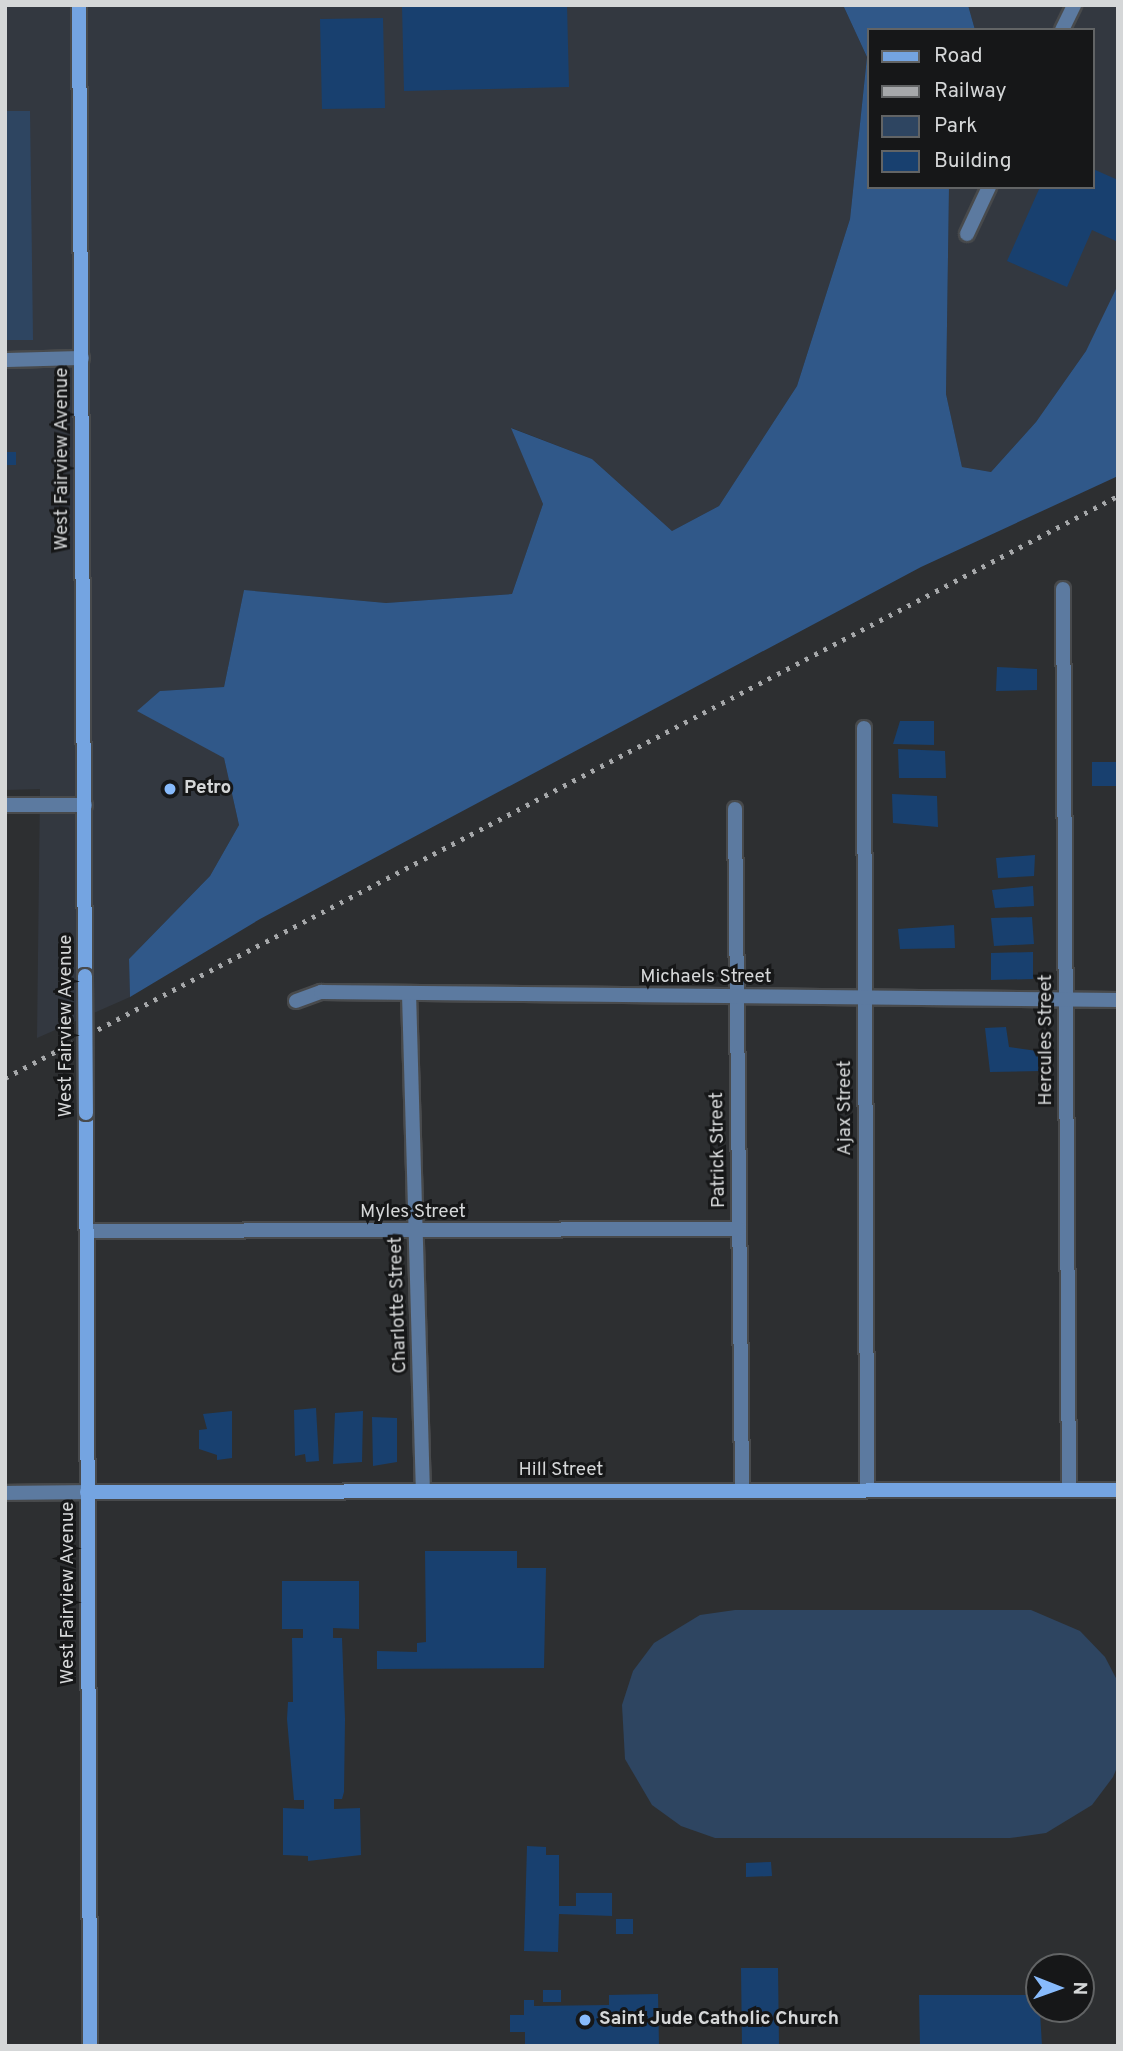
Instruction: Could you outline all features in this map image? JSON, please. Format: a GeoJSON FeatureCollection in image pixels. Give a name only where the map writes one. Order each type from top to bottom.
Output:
{"type":"FeatureCollection","features":[{"type":"Feature","properties":{"kind":"main road","name":"West Fairview Avenue"},"geometry":{"type":"LineString","coordinates":[[79,5],[90,2046]]}},
{"type":"Feature","properties":{"kind":"main road","name":"Hill Street"},"geometry":{"type":"LineString","coordinates":[[88,1492],[867,1488],[1118,1490]]}},
{"type":"Feature","properties":{"kind":"street"},"geometry":{"type":"LineString","coordinates":[[1063,28],[1074,5]]}},
{"type":"Feature","properties":{"kind":"street"},"geometry":{"type":"LineString","coordinates":[[967,234],[988,189]]}},
{"type":"Feature","properties":{"kind":"street"},"geometry":{"type":"LineString","coordinates":[[5,360],[82,358]]}},
{"type":"Feature","properties":{"kind":"street","name":"Hercules Street"},"geometry":{"type":"LineString","coordinates":[[1063,589],[1069,1490]]}},
{"type":"Feature","properties":{"kind":"street","name":"Ajax Street"},"geometry":{"type":"LineString","coordinates":[[864,728],[867,1488]]}},
{"type":"Feature","properties":{"kind":"street"},"geometry":{"type":"LineString","coordinates":[[5,805],[85,805]]}},
{"type":"Feature","properties":{"kind":"street","name":"Patrick Street"},"geometry":{"type":"LineString","coordinates":[[735,808],[742,1490]]}},
{"type":"Feature","properties":{"kind":"street","name":"Michaels Street"},"geometry":{"type":"LineString","coordinates":[[296,1001],[321,992],[1118,1000]]}},
{"type":"Feature","properties":{"kind":"street","name":"Charlotte Street"},"geometry":{"type":"LineString","coordinates":[[409,993],[423,1491]]}},
{"type":"Feature","properties":{"kind":"street","name":"Myles Street"},"geometry":{"type":"LineString","coordinates":[[86,1231],[416,1233],[739,1229]]}},
{"type":"Feature","properties":{"kind":"street","name":"Hill Street"},"geometry":{"type":"LineString","coordinates":[[5,1493],[88,1492]]}},
{"type":"Feature","properties":{"kind":"shaded area"},"geometry":{"type":"Polygon","coordinates":[[[5,5],[843,5],[867,57],[850,219],[797,386],[719,506],[672,531],[592,459],[512,428],[543,504],[512,594],[386,603],[244,590],[224,687],[160,691],[224,758],[239,825],[210,876],[129,959],[130,997],[37,1038],[40,789],[5,790],[5,5]]]}},
{"type":"Feature","properties":{"kind":"shaded area"},"geometry":{"type":"Polygon","coordinates":[[[843,5],[968,5],[974,28],[867,28],[867,57],[843,5]]]}},
{"type":"Feature","properties":{"kind":"shaded area"},"geometry":{"type":"Polygon","coordinates":[[[968,5],[1118,5],[1118,289],[1086,351],[1036,422],[991,472],[962,467],[946,394],[949,189],[1095,189],[1095,28],[974,28],[968,5]]]}},
{"type":"Feature","properties":{"kind":"shaded area"},"geometry":{"type":"Polygon","coordinates":[[[867,57],[867,189],[949,189],[946,394],[962,467],[991,472],[1036,422],[1086,351],[1116,289],[1118,476],[921,567],[260,919],[130,997],[129,959],[210,876],[239,825],[224,758],[137,711],[160,691],[224,687],[244,590],[386,603],[512,594],[543,504],[511,428],[592,459],[672,531],[719,506],[797,386],[850,219],[867,57]]]}},
{"type":"Feature","properties":{"kind":"green space"},"geometry":{"type":"Polygon","coordinates":[[[5,111],[30,111],[33,340],[5,340],[5,111]]]}},
{"type":"Feature","properties":{"kind":"green space"},"geometry":{"type":"Polygon","coordinates":[[[735,1610],[1031,1610],[1080,1631],[1105,1657],[1118,1682],[1118,1765],[1113,1777],[1092,1805],[1046,1833],[1010,1838],[715,1838],[681,1826],[652,1805],[625,1759],[622,1705],[633,1671],[654,1643],[700,1615],[735,1610]]]}},
{"type":"Feature","properties":{"kind":"building"},"geometry":{"type":"Polygon","coordinates":[[[402,5],[567,5],[569,87],[404,91],[402,5]]]}},
{"type":"Feature","properties":{"kind":"building"},"geometry":{"type":"Polygon","coordinates":[[[383,18],[385,108],[322,109],[320,19],[383,18]]]}},
{"type":"Feature","properties":{"kind":"building"},"geometry":{"type":"Polygon","coordinates":[[[1095,170],[1118,180],[1118,242],[1092,230],[1067,287],[1007,261],[1039,189],[1095,189],[1095,170]]]}},
{"type":"Feature","properties":{"kind":"building"},"geometry":{"type":"Polygon","coordinates":[[[5,452],[16,452],[16,465],[5,465],[5,452]]]}},
{"type":"Feature","properties":{"kind":"building"},"geometry":{"type":"Polygon","coordinates":[[[997,667],[1037,669],[1037,690],[996,691],[997,667]]]}},
{"type":"Feature","properties":{"kind":"building"},"geometry":{"type":"Polygon","coordinates":[[[900,721],[934,721],[934,745],[893,744],[900,721]]]}},
{"type":"Feature","properties":{"kind":"building"},"geometry":{"type":"Polygon","coordinates":[[[898,749],[945,751],[946,778],[899,778],[898,749]]]}},
{"type":"Feature","properties":{"kind":"building"},"geometry":{"type":"Polygon","coordinates":[[[1092,762],[1118,762],[1118,786],[1092,786],[1092,762]]]}},
{"type":"Feature","properties":{"kind":"building"},"geometry":{"type":"Polygon","coordinates":[[[892,794],[937,796],[938,827],[893,823],[892,794]]]}},
{"type":"Feature","properties":{"kind":"building"},"geometry":{"type":"Polygon","coordinates":[[[1035,855],[1034,876],[998,878],[996,858],[1035,855]]]}},
{"type":"Feature","properties":{"kind":"building"},"geometry":{"type":"Polygon","coordinates":[[[1033,886],[1034,906],[995,908],[992,890],[1033,886]]]}},
{"type":"Feature","properties":{"kind":"building"},"geometry":{"type":"Polygon","coordinates":[[[1032,917],[1034,944],[994,946],[991,918],[1032,917]]]}},
{"type":"Feature","properties":{"kind":"building"},"geometry":{"type":"Polygon","coordinates":[[[954,925],[955,948],[900,949],[898,929],[954,925]]]}},
{"type":"Feature","properties":{"kind":"building"},"geometry":{"type":"Polygon","coordinates":[[[1033,952],[1033,979],[991,980],[991,953],[1033,952]]]}},
{"type":"Feature","properties":{"kind":"building"},"geometry":{"type":"Polygon","coordinates":[[[1006,1027],[1009,1047],[1037,1051],[1040,1071],[990,1072],[985,1028],[1006,1027]]]}},
{"type":"Feature","properties":{"kind":"building"},"geometry":{"type":"Polygon","coordinates":[[[316,1408],[319,1461],[306,1462],[305,1454],[295,1456],[294,1410],[316,1408]]]}},
{"type":"Feature","properties":{"kind":"building"},"geometry":{"type":"Polygon","coordinates":[[[232,1411],[232,1458],[217,1460],[217,1455],[199,1449],[199,1430],[207,1429],[203,1414],[232,1411]]]}},
{"type":"Feature","properties":{"kind":"building"},"geometry":{"type":"Polygon","coordinates":[[[363,1411],[362,1462],[333,1464],[335,1413],[363,1411]]]}},
{"type":"Feature","properties":{"kind":"building"},"geometry":{"type":"Polygon","coordinates":[[[372,1417],[397,1418],[397,1462],[373,1466],[372,1417]]]}},
{"type":"Feature","properties":{"kind":"building"},"geometry":{"type":"Polygon","coordinates":[[[425,1551],[517,1551],[517,1568],[546,1568],[544,1668],[377,1669],[377,1651],[417,1652],[417,1643],[426,1642],[425,1551]]]}},
{"type":"Feature","properties":{"kind":"building"},"geometry":{"type":"Polygon","coordinates":[[[282,1581],[359,1581],[359,1629],[333,1628],[333,1638],[342,1638],[345,1719],[344,1792],[342,1799],[334,1799],[334,1809],[360,1808],[361,1855],[308,1861],[308,1856],[283,1855],[283,1808],[304,1809],[304,1800],[294,1800],[287,1719],[288,1702],[293,1702],[292,1638],[303,1638],[303,1629],[282,1629],[282,1581]]]}},
{"type":"Feature","properties":{"kind":"building"},"geometry":{"type":"Polygon","coordinates":[[[527,1846],[546,1847],[546,1855],[559,1855],[559,1906],[576,1906],[576,1893],[612,1893],[612,1916],[559,1914],[558,1952],[524,1951],[527,1846]]]}},
{"type":"Feature","properties":{"kind":"building"},"geometry":{"type":"Polygon","coordinates":[[[771,1862],[772,1876],[746,1877],[746,1863],[771,1862]]]}},
{"type":"Feature","properties":{"kind":"building"},"geometry":{"type":"Polygon","coordinates":[[[616,1919],[633,1919],[633,1934],[616,1934],[616,1919]]]}},
{"type":"Feature","properties":{"kind":"building"},"geometry":{"type":"Polygon","coordinates":[[[741,1968],[778,1968],[779,2046],[742,2046],[741,1968]]]}},
{"type":"Feature","properties":{"kind":"building"},"geometry":{"type":"Polygon","coordinates":[[[543,1990],[561,1990],[561,2002],[543,2002],[543,1990]]]}},
{"type":"Feature","properties":{"kind":"building","name":"Saint Jude Catholic Church"},"geometry":{"type":"Polygon","coordinates":[[[658,1994],[659,2046],[525,2046],[525,2032],[510,2032],[510,2015],[524,2015],[524,2000],[534,2000],[534,2006],[609,2005],[609,1995],[658,1994]]]}},
{"type":"Feature","properties":{"kind":"building"},"geometry":{"type":"Polygon","coordinates":[[[919,1995],[1025,1995],[1025,2023],[1041,2023],[1042,2046],[920,2046],[919,1995]]]}},
{"type":"Feature","properties":{"kind":"railway"},"geometry":{"type":"LineString","coordinates":[[5,1078],[1118,496]]}},
{"type":"Feature","properties":{"kind":"place","name":"Petro"},"geometry":{"type":"Point","coordinates":[170,789]}},
{"type":"Feature","properties":{"kind":"place","name":"Saint Jude Catholic Church"},"geometry":{"type":"Point","coordinates":[585,2020]}}]}
